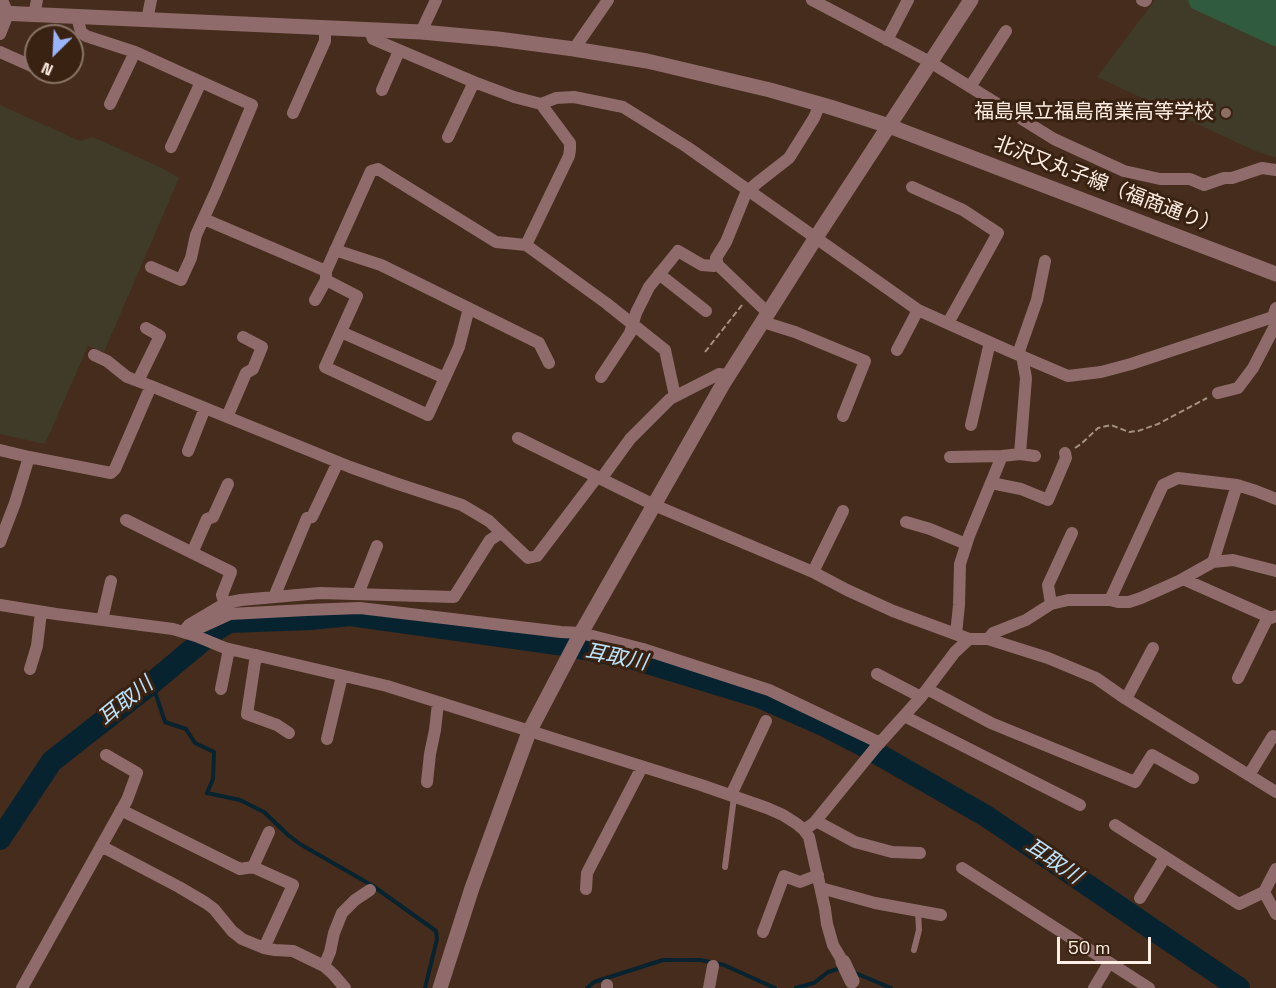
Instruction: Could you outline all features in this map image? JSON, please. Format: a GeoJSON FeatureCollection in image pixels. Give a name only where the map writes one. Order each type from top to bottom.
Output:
{"type":"FeatureCollection","features":[{"type":"Feature","properties":{"kind":"street"},"geometry":{"type":"LineString","coordinates":[[147,20],[151,0]]}},
{"type":"Feature","properties":{"kind":"street"},"geometry":{"type":"LineString","coordinates":[[422,32],[436,0]]}},
{"type":"Feature","properties":{"kind":"street"},"geometry":{"type":"LineString","coordinates":[[574,49],[608,0]]}},
{"type":"Feature","properties":{"kind":"street"},"geometry":{"type":"LineString","coordinates":[[887,40],[908,0]]}},
{"type":"Feature","properties":{"kind":"street"},"geometry":{"type":"LineString","coordinates":[[440,988],[472,888],[529,732],[580,634],[729,375],[815,238],[971,0]]}},
{"type":"Feature","properties":{"kind":"street"},"geometry":{"type":"LineString","coordinates":[[816,1],[930,62],[1054,139],[1124,171],[1160,179],[1190,179],[1204,185],[1262,168],[1276,170]]}},
{"type":"Feature","properties":{"kind":"street","name":"北沢又丸子線（福商通り）"},"geometry":{"type":"LineString","coordinates":[[3,9],[35,7],[77,17],[422,32],[498,39],[647,61],[708,74],[820,104],[889,126],[1276,274]]}},
{"type":"Feature","properties":{"kind":"street"},"geometry":{"type":"LineString","coordinates":[[0,34],[3,9]]}},
{"type":"Feature","properties":{"kind":"street"},"geometry":{"type":"LineString","coordinates":[[77,17],[81,32],[86,36],[135,52],[252,105],[196,235],[191,258],[181,280],[151,267]]}},
{"type":"Feature","properties":{"kind":"street"},"geometry":{"type":"LineString","coordinates":[[292,113],[325,41],[325,28]]}},
{"type":"Feature","properties":{"kind":"street"},"geometry":{"type":"LineString","coordinates":[[369,29],[373,39],[514,97],[541,104],[556,98],[574,97],[622,107],[687,147],[918,310],[1068,376],[1131,364],[1275,316]]}},
{"type":"Feature","properties":{"kind":"street"},"geometry":{"type":"LineString","coordinates":[[970,87],[1006,30]]}},
{"type":"Feature","properties":{"kind":"street"},"geometry":{"type":"LineString","coordinates":[[382,90],[399,51]]}},
{"type":"Feature","properties":{"kind":"street"},"geometry":{"type":"LineString","coordinates":[[0,52],[24,63]]}},
{"type":"Feature","properties":{"kind":"street"},"geometry":{"type":"LineString","coordinates":[[110,104],[135,52]]}},
{"type":"Feature","properties":{"kind":"street"},"geometry":{"type":"LineString","coordinates":[[171,147],[201,82]]}},
{"type":"Feature","properties":{"kind":"street"},"geometry":{"type":"LineString","coordinates":[[448,137],[474,82]]}},
{"type":"Feature","properties":{"kind":"street"},"geometry":{"type":"LineString","coordinates":[[526,245],[570,150],[570,143],[541,104]]}},
{"type":"Feature","properties":{"kind":"street"},"geometry":{"type":"LineString","coordinates":[[820,104],[789,158],[746,193],[726,242],[716,258],[718,265],[750,295],[766,317],[795,332],[865,361],[843,416]]}},
{"type":"Feature","properties":{"kind":"street"},"geometry":{"type":"LineString","coordinates":[[315,300],[371,171],[378,169],[496,242],[526,245],[633,324],[665,350],[675,396]]}},
{"type":"Feature","properties":{"kind":"street"},"geometry":{"type":"LineString","coordinates":[[912,187],[963,210],[998,233],[948,323]]}},
{"type":"Feature","properties":{"kind":"street"},"geometry":{"type":"LineString","coordinates":[[204,219],[326,276],[357,296],[325,367],[428,415],[459,347],[469,308]]}},
{"type":"Feature","properties":{"kind":"street"},"geometry":{"type":"LineString","coordinates":[[335,250],[381,265],[538,342],[549,363]]}},
{"type":"Feature","properties":{"kind":"street"},"geometry":{"type":"LineString","coordinates":[[601,377],[630,333],[636,313],[649,287],[678,251],[702,265],[718,265]]}},
{"type":"Feature","properties":{"kind":"street"},"geometry":{"type":"LineString","coordinates":[[1020,454],[1026,378],[1020,355],[1037,300],[1045,261]]}},
{"type":"Feature","properties":{"kind":"street"},"geometry":{"type":"LineString","coordinates":[[659,274],[706,311]]}},
{"type":"Feature","properties":{"kind":"street"},"geometry":{"type":"LineString","coordinates":[[897,350],[918,310]]}},
{"type":"Feature","properties":{"kind":"street"},"geometry":{"type":"LineString","coordinates":[[1218,393],[1238,388],[1253,368],[1275,316]]}},
{"type":"Feature","properties":{"kind":"street"},"geometry":{"type":"LineString","coordinates":[[138,381],[160,336],[146,328]]}},
{"type":"Feature","properties":{"kind":"street"},"geometry":{"type":"LineString","coordinates":[[341,332],[445,378]]}},
{"type":"Feature","properties":{"kind":"street"},"geometry":{"type":"LineString","coordinates":[[227,417],[246,373],[253,369],[262,347],[243,338]]}},
{"type":"Feature","properties":{"kind":"street"},"geometry":{"type":"LineString","coordinates":[[972,425],[990,342]]}},
{"type":"Feature","properties":{"kind":"street"},"geometry":{"type":"LineString","coordinates":[[94,355],[107,361],[127,376],[152,387],[338,462],[462,505],[489,521],[528,558],[537,556],[630,439],[670,399],[719,374],[729,375]]}},
{"type":"Feature","properties":{"kind":"street"},"geometry":{"type":"LineString","coordinates":[[0,450],[111,473],[115,469],[152,387]]}},
{"type":"Feature","properties":{"kind":"street"},"geometry":{"type":"LineString","coordinates":[[188,451],[205,408]]}},
{"type":"Feature","properties":{"kind":"street"},"geometry":{"type":"LineString","coordinates":[[518,438],[654,505],[813,572],[893,611],[969,639],[988,639],[1074,668],[1096,678],[1276,792]]}},
{"type":"Feature","properties":{"kind":"street"},"geometry":{"type":"LineString","coordinates":[[991,483],[1021,489],[1048,500],[1066,458],[1065,453]]}},
{"type":"Feature","properties":{"kind":"street"},"geometry":{"type":"LineString","coordinates":[[950,457],[1020,454],[1035,456]]}},
{"type":"Feature","properties":{"kind":"street"},"geometry":{"type":"LineString","coordinates":[[956,634],[960,564],[1002,456]]}},
{"type":"Feature","properties":{"kind":"street"},"geometry":{"type":"LineString","coordinates":[[0,542],[29,457]]}},
{"type":"Feature","properties":{"kind":"street"},"geometry":{"type":"LineString","coordinates":[[274,597],[307,518],[312,517],[338,462]]}},
{"type":"Feature","properties":{"kind":"street"},"geometry":{"type":"LineString","coordinates":[[1110,600],[1163,484],[1178,478],[1237,485],[1276,499]]}},
{"type":"Feature","properties":{"kind":"street"},"geometry":{"type":"LineString","coordinates":[[192,553],[207,519],[213,517],[228,484]]}},
{"type":"Feature","properties":{"kind":"street"},"geometry":{"type":"LineString","coordinates":[[1213,561],[1237,485]]}},
{"type":"Feature","properties":{"kind":"street"},"geometry":{"type":"LineString","coordinates":[[813,572],[843,511]]}},
{"type":"Feature","properties":{"kind":"street"},"geometry":{"type":"LineString","coordinates":[[126,520],[231,572],[222,595],[225,604]]}},
{"type":"Feature","properties":{"kind":"street"},"geometry":{"type":"LineString","coordinates":[[906,522],[966,544]]}},
{"type":"Feature","properties":{"kind":"street"},"geometry":{"type":"LineString","coordinates":[[190,634],[189,624],[225,604],[241,600],[320,592],[454,597],[490,540],[501,533]]}},
{"type":"Feature","properties":{"kind":"street"},"geometry":{"type":"LineString","coordinates":[[1051,604],[1048,585],[1072,533]]}},
{"type":"Feature","properties":{"kind":"street"},"geometry":{"type":"LineString","coordinates":[[358,594],[377,546]]}},
{"type":"Feature","properties":{"kind":"street"},"geometry":{"type":"LineString","coordinates":[[988,639],[993,633],[1026,620],[1051,604],[1068,600],[1129,602],[1183,579],[1213,561],[1233,560],[1276,571]]}},
{"type":"Feature","properties":{"kind":"street"},"geometry":{"type":"LineString","coordinates":[[1183,579],[1272,617],[1238,678]]}},
{"type":"Feature","properties":{"kind":"street"},"geometry":{"type":"LineString","coordinates":[[102,620],[111,581]]}},
{"type":"Feature","properties":{"kind":"street"},"geometry":{"type":"LineString","coordinates":[[0,605],[172,628],[227,648],[387,686],[733,795],[783,815],[804,830],[809,837],[833,945],[854,984]]}},
{"type":"Feature","properties":{"kind":"street"},"geometry":{"type":"LineString","coordinates":[[190,634],[230,614],[360,608],[580,634],[642,649],[769,690],[878,745]]}},
{"type":"Feature","properties":{"kind":"street"},"geometry":{"type":"LineString","coordinates":[[30,669],[37,646],[41,612]]}},
{"type":"Feature","properties":{"kind":"street"},"geometry":{"type":"LineString","coordinates":[[804,830],[816,820],[924,693],[955,652],[969,639]]}},
{"type":"Feature","properties":{"kind":"street"},"geometry":{"type":"LineString","coordinates":[[221,688],[227,648]]}},
{"type":"Feature","properties":{"kind":"street"},"geometry":{"type":"LineString","coordinates":[[1126,699],[1153,648]]}},
{"type":"Feature","properties":{"kind":"street"},"geometry":{"type":"LineString","coordinates":[[256,655],[247,714],[277,725],[289,733]]}},
{"type":"Feature","properties":{"kind":"street"},"geometry":{"type":"LineString","coordinates":[[878,674],[1135,782],[1152,755],[1193,778]]}},
{"type":"Feature","properties":{"kind":"street"},"geometry":{"type":"LineString","coordinates":[[327,739],[342,675]]}},
{"type":"Feature","properties":{"kind":"street"},"geometry":{"type":"LineString","coordinates":[[427,782],[438,703]]}},
{"type":"Feature","properties":{"kind":"street"},"geometry":{"type":"LineString","coordinates":[[904,716],[1080,805]]}},
{"type":"Feature","properties":{"kind":"street"},"geometry":{"type":"LineString","coordinates":[[733,795],[766,721]]}},
{"type":"Feature","properties":{"kind":"street"},"geometry":{"type":"LineString","coordinates":[[1249,775],[1273,736]]}},
{"type":"Feature","properties":{"kind":"street"},"geometry":{"type":"LineString","coordinates":[[22,988],[127,800],[137,773],[106,755]]}},
{"type":"Feature","properties":{"kind":"street"},"geometry":{"type":"LineString","coordinates":[[586,889],[587,873],[642,767]]}},
{"type":"Feature","properties":{"kind":"street"},"geometry":{"type":"LineString","coordinates":[[121,810],[240,869],[253,867],[293,885],[264,948]]}},
{"type":"Feature","properties":{"kind":"street"},"geometry":{"type":"LineString","coordinates":[[816,820],[855,842],[892,852],[920,853]]}},
{"type":"Feature","properties":{"kind":"street"},"geometry":{"type":"LineString","coordinates":[[1115,825],[1239,904],[1264,892],[1276,869]]}},
{"type":"Feature","properties":{"kind":"street"},"geometry":{"type":"LineString","coordinates":[[253,867],[268,832]]}},
{"type":"Feature","properties":{"kind":"street"},"geometry":{"type":"LineString","coordinates":[[101,846],[206,903],[242,939],[264,948],[292,951],[324,966],[345,988]]}},
{"type":"Feature","properties":{"kind":"street"},"geometry":{"type":"LineString","coordinates":[[1140,898],[1166,857]]}},
{"type":"Feature","properties":{"kind":"street"},"geometry":{"type":"LineString","coordinates":[[962,868],[1149,988]]}},
{"type":"Feature","properties":{"kind":"street"},"geometry":{"type":"LineString","coordinates":[[763,932],[784,876],[800,882],[820,882],[875,903],[941,915]]}},
{"type":"Feature","properties":{"kind":"street"},"geometry":{"type":"LineString","coordinates":[[324,966],[342,913],[370,890]]}},
{"type":"Feature","properties":{"kind":"street"},"geometry":{"type":"LineString","coordinates":[[1264,892],[1276,914]]}},
{"type":"Feature","properties":{"kind":"street"},"geometry":{"type":"LineString","coordinates":[[1094,988],[1110,963]]}},
{"type":"Feature","properties":{"kind":"street"},"geometry":{"type":"LineString","coordinates":[[709,988],[713,966]]}},
{"type":"Feature","properties":{"kind":"lane"},"geometry":{"type":"LineString","coordinates":[[725,867],[733,795]]}},
{"type":"Feature","properties":{"kind":"lane"},"geometry":{"type":"LineString","coordinates":[[914,950],[919,930],[918,911]]}},
{"type":"Feature","properties":{"kind":"path"},"geometry":{"type":"LineString","coordinates":[[705,352],[750,295]]}},
{"type":"Feature","properties":{"kind":"path"},"geometry":{"type":"LineString","coordinates":[[1065,453],[1081,444],[1098,428],[1111,425],[1129,432],[1137,431],[1158,424],[1218,393]]}},
{"type":"Feature","properties":{"kind":"shaded area","name":"福島県立福島商業高等学校"},"geometry":{"type":"Polygon","coordinates":[[[1155,0],[1276,0],[1276,158],[1253,150],[1097,77],[1155,0]]]}},
{"type":"Feature","properties":{"kind":"shaded area"},"geometry":{"type":"Polygon","coordinates":[[[0,105],[80,141],[93,137],[179,178],[104,352],[88,346],[45,444],[0,434],[0,105]]]}},
{"type":"Feature","properties":{"kind":"green space"},"geometry":{"type":"Polygon","coordinates":[[[1188,0],[1276,0],[1276,47],[1191,8],[1188,0]]]}},
{"type":"Feature","properties":{"kind":"waterway","name":"耳取川"},"geometry":{"type":"LineString","coordinates":[[0,839],[52,761],[213,632],[229,622],[350,615],[557,644],[631,658],[759,697],[864,746],[986,816],[1239,988]]}},
{"type":"Feature","properties":{"kind":"waterway"},"geometry":{"type":"LineString","coordinates":[[152,683],[165,722],[186,729],[195,743],[214,752],[213,779],[207,793],[240,800],[264,812],[300,844],[373,886],[436,931],[437,939],[425,988]]}},
{"type":"Feature","properties":{"kind":"waterway"},"geometry":{"type":"LineString","coordinates":[[587,988],[594,982],[663,960],[700,960],[724,965],[775,988]]}},
{"type":"Feature","properties":{"kind":"waterway"},"geometry":{"type":"LineString","coordinates":[[796,988],[814,983],[828,972],[843,968]]}},
{"type":"Feature","properties":{"kind":"waterway"},"geometry":{"type":"LineString","coordinates":[[853,972],[891,988]]}},
{"type":"Feature","properties":{"kind":"place","name":"福島県立福島商業高等学校"},"geometry":{"type":"Point","coordinates":[1226,113]}}]}
